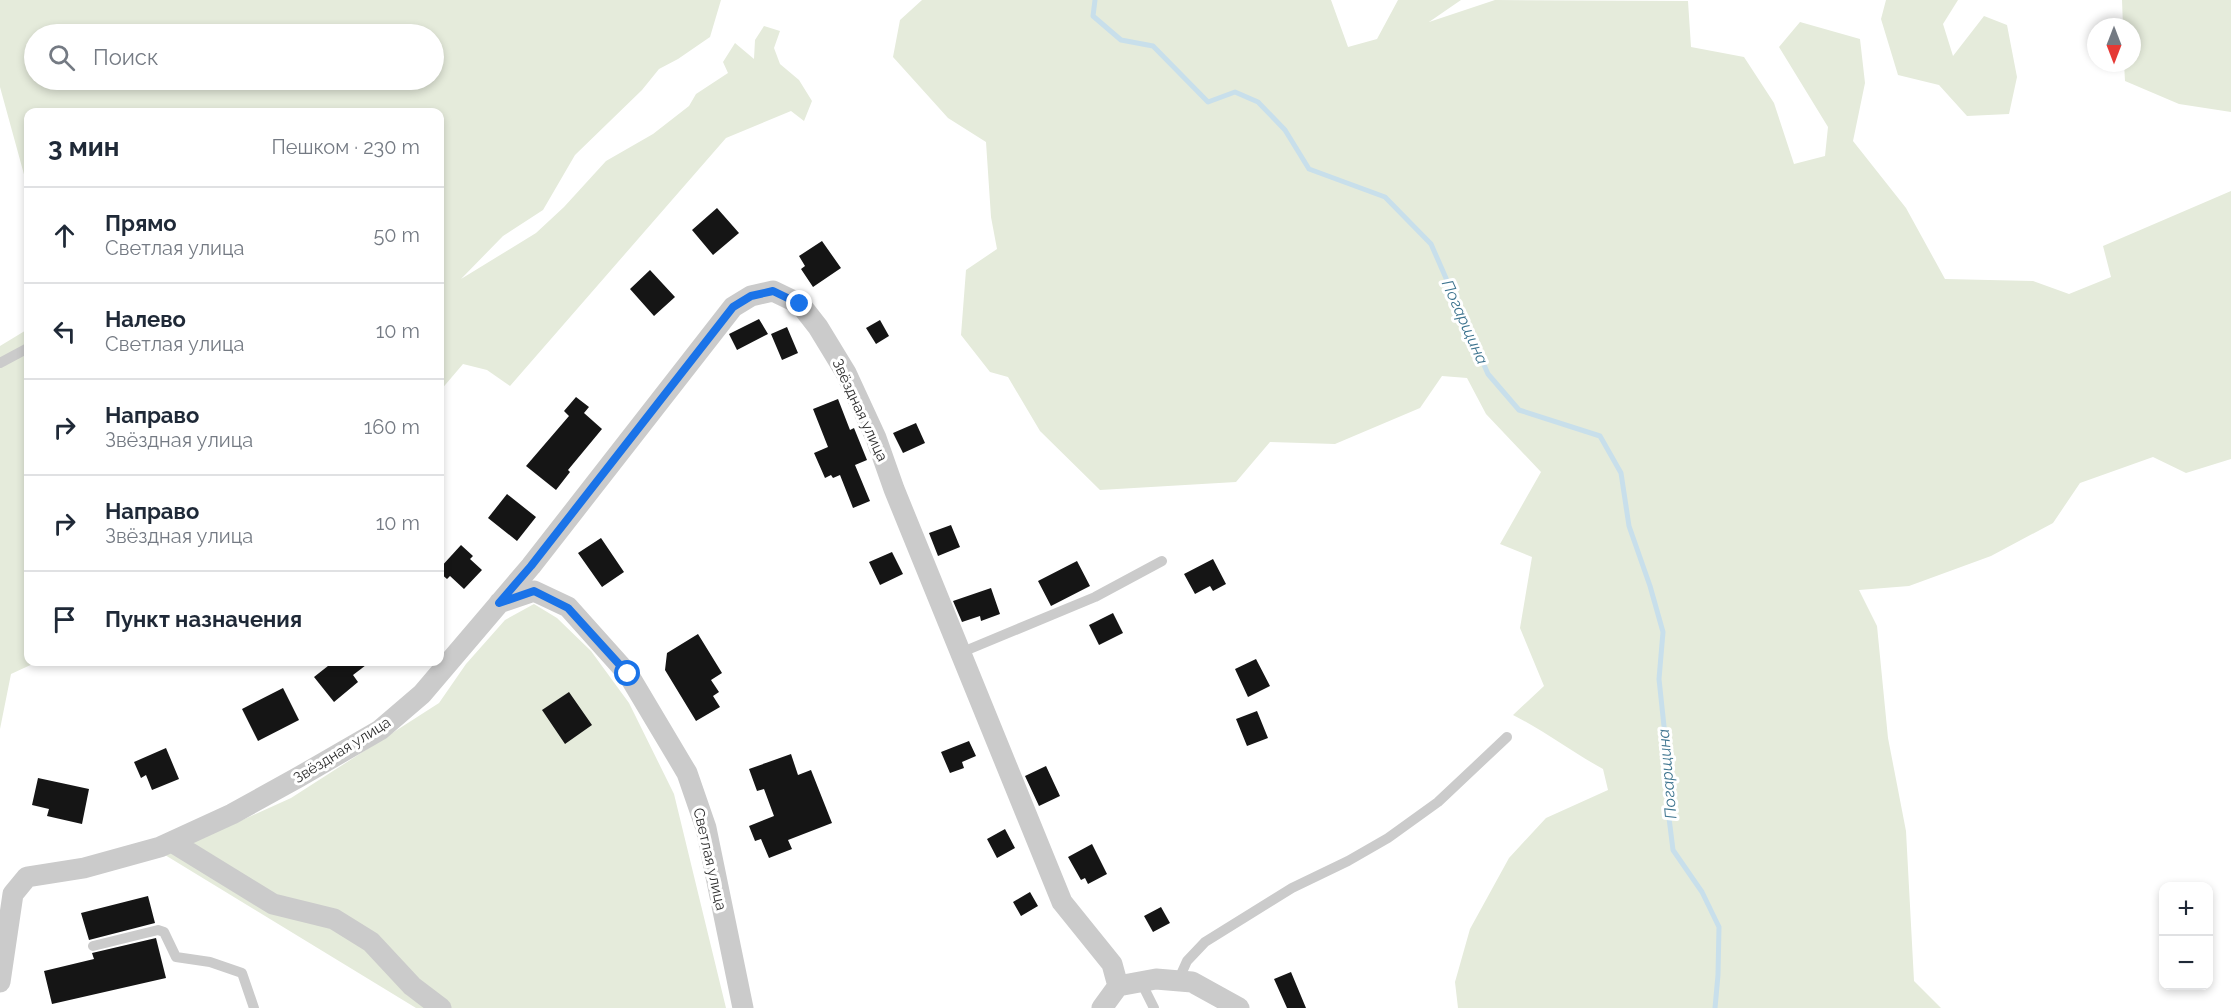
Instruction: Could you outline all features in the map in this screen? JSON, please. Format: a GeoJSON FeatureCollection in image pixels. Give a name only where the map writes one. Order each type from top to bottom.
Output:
{"type":"FeatureCollection","features":[{"type":"Feature","properties":{"kind":"street","name":"Звёздная улица"},"geometry":{"type":"LineString","coordinates":[[0,982],[13,894],[27,877],[84,868],[160,848],[232,814],[380,730],[422,694],[463,649],[531,566],[733,307],[751,296],[773,291],[800,304],[818,327],[846,372],[876,438],[894,489],[1062,902],[1112,964],[1118,986]]}},
{"type":"Feature","properties":{"kind":"street","name":"Светлая улица"},"geometry":{"type":"LineString","coordinates":[[499,603],[534,591],[568,608],[628,674],[687,774],[695,795],[706,828],[743,1008]]}},
{"type":"Feature","properties":{"kind":"street"},"geometry":{"type":"LineString","coordinates":[[172,842],[273,904],[334,919],[371,942],[411,986],[441,1008]]}},
{"type":"Feature","properties":{"kind":"street"},"geometry":{"type":"LineString","coordinates":[[1102,1008],[1118,986],[1156,979],[1192,982],[1239,1008]]}},
{"type":"Feature","properties":{"kind":"lane"},"geometry":{"type":"LineString","coordinates":[[0,363],[24,350]]}},
{"type":"Feature","properties":{"kind":"lane"},"geometry":{"type":"LineString","coordinates":[[960,653],[1095,597],[1162,561]]}},
{"type":"Feature","properties":{"kind":"lane"},"geometry":{"type":"LineString","coordinates":[[1178,981],[1187,961],[1205,942],[1292,888],[1348,861],[1388,838],[1438,802],[1507,737]]}},
{"type":"Feature","properties":{"kind":"lane"},"geometry":{"type":"LineString","coordinates":[[93,946],[158,930],[164,932],[176,957],[210,962],[242,973],[254,1008]]}},
{"type":"Feature","properties":{"kind":"lane"},"geometry":{"type":"LineString","coordinates":[[1141,982],[1154,1008]]}},
{"type":"Feature","properties":{"kind":"green space"},"geometry":{"type":"Polygon","coordinates":[[[0,0],[721,0],[710,37],[659,69],[642,90],[575,155],[543,210],[503,236],[461,279],[536,233],[564,207],[606,161],[653,134],[689,106],[696,94],[728,73],[723,62],[735,43],[754,59],[755,40],[764,26],[780,31],[774,48],[780,64],[799,80],[812,101],[804,121],[791,111],[726,138],[510,386],[487,370],[463,364],[444,386],[444,108],[24,108],[24,174],[0,87],[0,0]]]}},
{"type":"Feature","properties":{"kind":"green space"},"geometry":{"type":"Polygon","coordinates":[[[922,0],[1331,0],[1348,47],[1377,39],[1398,0],[1461,0],[1429,22],[1495,0],[1688,1],[1691,47],[1744,57],[1774,103],[1794,164],[1825,156],[1828,127],[1779,47],[1800,22],[1860,39],[1865,83],[1853,141],[1906,208],[1945,279],[2033,281],[2069,294],[2111,277],[2103,246],[2231,191],[2231,459],[2186,473],[2153,457],[2080,483],[2053,523],[1991,556],[1909,586],[1859,590],[1877,626],[1888,738],[1906,831],[1914,981],[1941,1008],[1458,1008],[1455,982],[1470,929],[1509,858],[1546,818],[1608,790],[1603,769],[1513,715],[1544,686],[1520,628],[1532,557],[1500,544],[1541,472],[1486,414],[1467,378],[1442,376],[1420,408],[1335,444],[1270,442],[1236,482],[1100,490],[1040,431],[1008,377],[990,372],[961,335],[966,270],[997,249],[991,217],[986,142],[948,118],[893,57],[900,20],[922,0]]]}},
{"type":"Feature","properties":{"kind":"green space"},"geometry":{"type":"Polygon","coordinates":[[[1886,0],[1958,0],[1943,24],[1953,56],[1984,16],[2007,25],[2017,77],[2009,114],[1967,116],[1939,85],[1898,75],[1881,19],[1886,0]]]}},
{"type":"Feature","properties":{"kind":"green space"},"geometry":{"type":"Polygon","coordinates":[[[2122,0],[2231,0],[2231,112],[2179,104],[2125,81],[2124,72],[2141,72],[2141,18],[2123,18],[2122,0]]]}},
{"type":"Feature","properties":{"kind":"green space"},"geometry":{"type":"Polygon","coordinates":[[[24,331],[24,666],[28,666],[11,674],[0,729],[0,346],[24,331]]]}},
{"type":"Feature","properties":{"kind":"green space"},"geometry":{"type":"Polygon","coordinates":[[[534,604],[557,618],[591,651],[629,703],[674,794],[726,1008],[416,1008],[165,855],[291,798],[439,703],[466,664],[505,620],[534,604]]]}},
{"type":"Feature","properties":{"kind":"building"},"geometry":{"type":"Polygon","coordinates":[[[717,208],[739,233],[713,255],[692,230],[717,208]]]}},
{"type":"Feature","properties":{"kind":"building"},"geometry":{"type":"Polygon","coordinates":[[[822,241],[841,268],[813,287],[801,269],[805,266],[799,256],[822,241]]]}},
{"type":"Feature","properties":{"kind":"building"},"geometry":{"type":"Polygon","coordinates":[[[650,270],[675,297],[654,316],[630,289],[650,270]]]}},
{"type":"Feature","properties":{"kind":"building"},"geometry":{"type":"Polygon","coordinates":[[[759,319],[768,334],[737,350],[729,334],[759,319]]]}},
{"type":"Feature","properties":{"kind":"building"},"geometry":{"type":"Polygon","coordinates":[[[880,320],[889,336],[876,344],[866,328],[880,320]]]}},
{"type":"Feature","properties":{"kind":"building"},"geometry":{"type":"Polygon","coordinates":[[[787,327],[798,353],[782,360],[771,334],[787,327]]]}},
{"type":"Feature","properties":{"kind":"building"},"geometry":{"type":"Polygon","coordinates":[[[576,397],[589,407],[584,413],[602,429],[568,470],[570,472],[556,490],[526,466],[569,416],[564,411],[576,397]]]}},
{"type":"Feature","properties":{"kind":"building"},"geometry":{"type":"Polygon","coordinates":[[[838,399],[850,430],[854,428],[867,460],[855,465],[870,501],[853,508],[840,475],[825,478],[814,453],[828,447],[813,409],[838,399]]]}},
{"type":"Feature","properties":{"kind":"building"},"geometry":{"type":"Polygon","coordinates":[[[916,423],[925,443],[903,453],[893,433],[916,423]]]}},
{"type":"Feature","properties":{"kind":"building"},"geometry":{"type":"Polygon","coordinates":[[[507,494],[536,517],[517,541],[488,518],[507,494]]]}},
{"type":"Feature","properties":{"kind":"building"},"geometry":{"type":"Polygon","coordinates":[[[951,525],[960,547],[938,556],[929,533],[951,525]]]}},
{"type":"Feature","properties":{"kind":"building"},"geometry":{"type":"Polygon","coordinates":[[[601,538],[624,572],[602,587],[578,553],[601,538]]]}},
{"type":"Feature","properties":{"kind":"building"},"geometry":{"type":"Polygon","coordinates":[[[461,545],[473,556],[470,559],[482,570],[464,589],[450,576],[447,579],[444,576],[444,564],[461,545]]]}},
{"type":"Feature","properties":{"kind":"building"},"geometry":{"type":"Polygon","coordinates":[[[892,552],[903,574],[880,585],[869,562],[892,552]]]}},
{"type":"Feature","properties":{"kind":"building"},"geometry":{"type":"Polygon","coordinates":[[[1213,559],[1226,584],[1213,591],[1210,586],[1195,594],[1184,574],[1213,559]]]}},
{"type":"Feature","properties":{"kind":"building"},"geometry":{"type":"Polygon","coordinates":[[[1077,561],[1090,586],[1051,606],[1038,581],[1077,561]]]}},
{"type":"Feature","properties":{"kind":"building"},"geometry":{"type":"Polygon","coordinates":[[[991,588],[1000,614],[981,621],[980,616],[962,622],[953,601],[991,588]]]}},
{"type":"Feature","properties":{"kind":"building"},"geometry":{"type":"Polygon","coordinates":[[[1113,613],[1123,633],[1099,645],[1089,625],[1113,613]]]}},
{"type":"Feature","properties":{"kind":"building"},"geometry":{"type":"Polygon","coordinates":[[[698,634],[722,673],[711,680],[719,692],[713,696],[720,707],[696,721],[665,670],[667,653],[698,634]]]}},
{"type":"Feature","properties":{"kind":"building"},"geometry":{"type":"Polygon","coordinates":[[[1256,659],[1270,686],[1248,697],[1235,669],[1256,659]]]}},
{"type":"Feature","properties":{"kind":"building"},"geometry":{"type":"Polygon","coordinates":[[[328,666],[365,666],[353,675],[358,682],[334,702],[314,677],[328,666]]]}},
{"type":"Feature","properties":{"kind":"building"},"geometry":{"type":"Polygon","coordinates":[[[283,688],[299,720],[258,741],[242,709],[283,688]]]}},
{"type":"Feature","properties":{"kind":"building"},"geometry":{"type":"Polygon","coordinates":[[[569,692],[592,725],[565,744],[542,710],[569,692]]]}},
{"type":"Feature","properties":{"kind":"building"},"geometry":{"type":"Polygon","coordinates":[[[1257,711],[1268,738],[1247,746],[1236,719],[1257,711]]]}},
{"type":"Feature","properties":{"kind":"building"},"geometry":{"type":"Polygon","coordinates":[[[969,741],[976,756],[962,762],[964,768],[950,773],[941,752],[969,741]]]}},
{"type":"Feature","properties":{"kind":"building"},"geometry":{"type":"Polygon","coordinates":[[[166,748],[179,779],[152,790],[146,775],[141,778],[134,762],[166,748]]]}},
{"type":"Feature","properties":{"kind":"building"},"geometry":{"type":"Polygon","coordinates":[[[791,754],[798,775],[811,770],[832,823],[788,840],[792,849],[769,858],[761,839],[755,841],[749,826],[774,816],[764,789],[757,791],[749,769],[791,754]]]}},
{"type":"Feature","properties":{"kind":"building"},"geometry":{"type":"Polygon","coordinates":[[[1046,766],[1060,796],[1039,806],[1025,776],[1046,766]]]}},
{"type":"Feature","properties":{"kind":"building"},"geometry":{"type":"Polygon","coordinates":[[[38,778],[89,789],[82,824],[47,816],[49,809],[32,805],[38,778]]]}},
{"type":"Feature","properties":{"kind":"building"},"geometry":{"type":"Polygon","coordinates":[[[1005,829],[1015,848],[997,858],[987,839],[1005,829]]]}},
{"type":"Feature","properties":{"kind":"building"},"geometry":{"type":"Polygon","coordinates":[[[1092,844],[1107,874],[1088,884],[1085,878],[1081,880],[1068,857],[1092,844]]]}},
{"type":"Feature","properties":{"kind":"building"},"geometry":{"type":"Polygon","coordinates":[[[1030,892],[1038,906],[1021,916],[1013,902],[1030,892]]]}},
{"type":"Feature","properties":{"kind":"building"},"geometry":{"type":"Polygon","coordinates":[[[148,896],[155,923],[89,940],[81,913],[148,896]]]}},
{"type":"Feature","properties":{"kind":"building"},"geometry":{"type":"Polygon","coordinates":[[[1161,907],[1170,923],[1153,932],[1144,916],[1161,907]]]}},
{"type":"Feature","properties":{"kind":"building"},"geometry":{"type":"Polygon","coordinates":[[[156,938],[166,978],[52,1004],[44,971],[94,959],[92,953],[156,938]]]}},
{"type":"Feature","properties":{"kind":"building"},"geometry":{"type":"Polygon","coordinates":[[[1291,972],[1306,1008],[1287,1008],[1274,979],[1291,972]]]}},
{"type":"Feature","properties":{"kind":"waterway","name":"Погарщина"},"geometry":{"type":"LineString","coordinates":[[1095,0],[1093,16],[1121,40],[1153,46],[1208,102],[1235,92],[1258,102],[1285,130],[1309,169],[1385,197],[1431,244],[1488,374],[1519,410],[1600,436],[1621,473],[1629,526],[1663,632],[1659,679],[1668,764],[1668,810],[1673,850],[1702,892],[1719,927],[1715,1008]]}},
{"type":"Feature","properties":{"kind":"route"},"geometry":{"type":"LineString","coordinates":[[628,674],[568,608],[534,591],[499,603],[531,566],[733,307],[751,296],[773,291],[800,304]]}}]}
